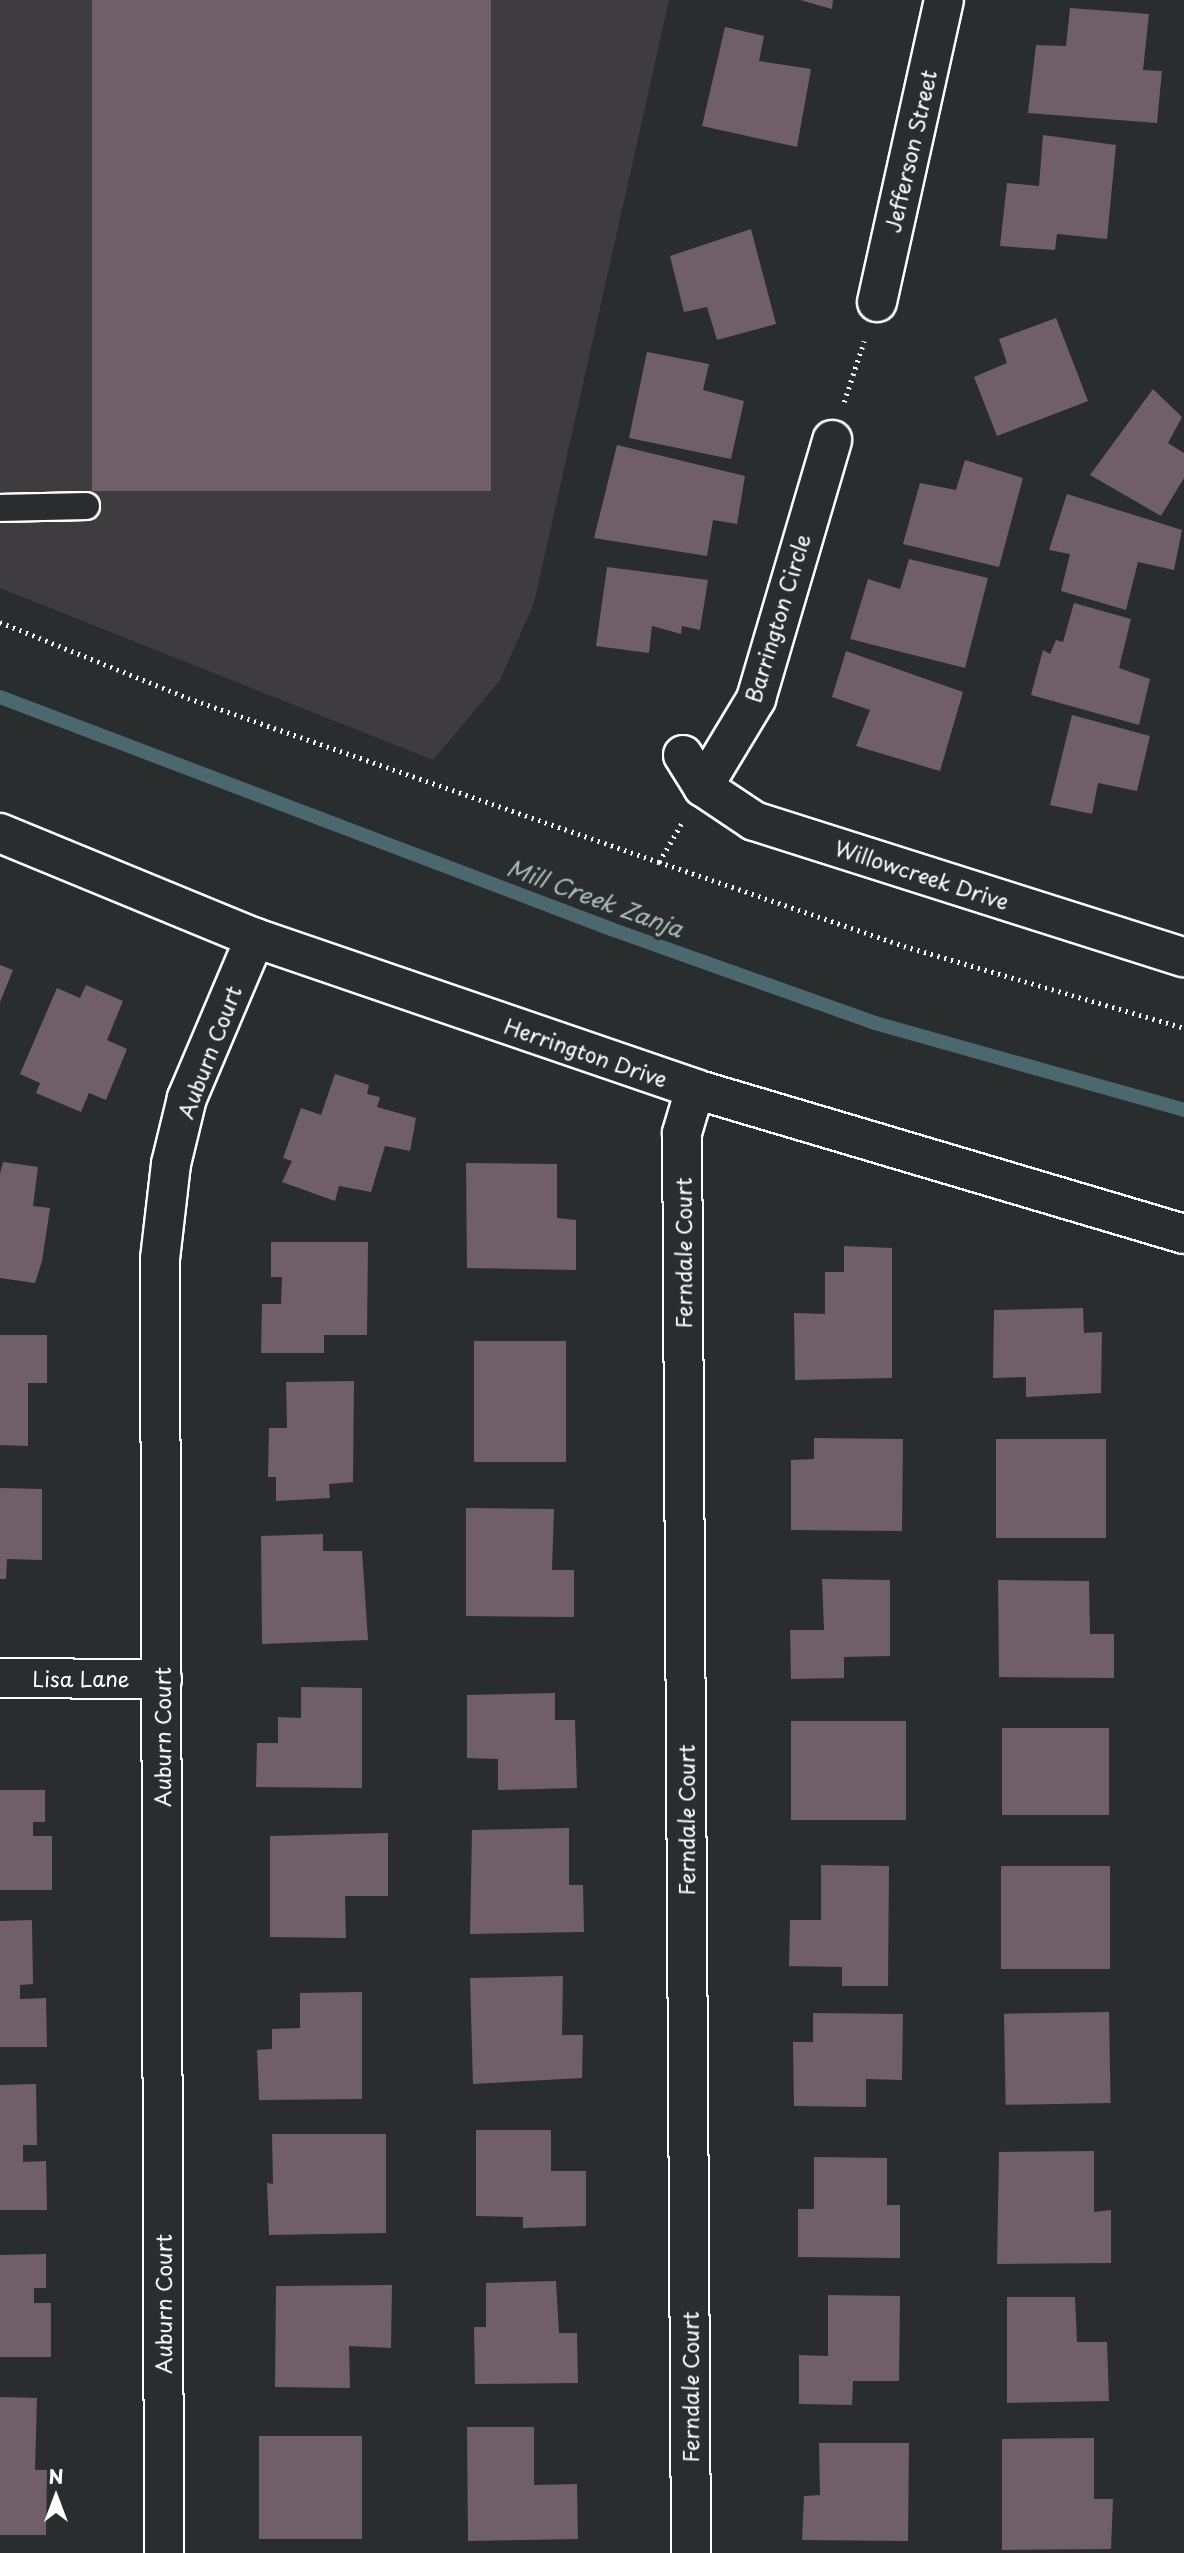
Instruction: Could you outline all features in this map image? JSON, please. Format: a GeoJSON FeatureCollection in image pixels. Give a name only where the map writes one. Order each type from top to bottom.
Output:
{"type":"FeatureCollection","features":[{"type":"Feature","properties":{"kind":"street","name":"Jefferson Street"},"geometry":{"type":"LineString","coordinates":[[877,302],[944,0]]}},
{"type":"Feature","properties":{"kind":"street","name":"Barrington Circle"},"geometry":{"type":"LineString","coordinates":[[703,787],[755,699],[832,440]]}},
{"type":"Feature","properties":{"kind":"street","name":"Willowcreek Drive"},"geometry":{"type":"LineString","coordinates":[[683,755],[703,787],[754,821],[1184,957]]}},
{"type":"Feature","properties":{"kind":"street","name":"Herrington Drive"},"geometry":{"type":"LineString","coordinates":[[0,834],[254,938],[695,1089],[1184,1234]]}},
{"type":"Feature","properties":{"kind":"street","name":"Auburn Court"},"geometry":{"type":"LineString","coordinates":[[164,2553],[160,1259],[171,1164],[187,1098],[254,938]]}},
{"type":"Feature","properties":{"kind":"street","name":"Ferndale Court"},"geometry":{"type":"LineString","coordinates":[[691,2553],[682,1133],[695,1089]]}},
{"type":"Feature","properties":{"kind":"street","name":"Lisa Lane"},"geometry":{"type":"LineString","coordinates":[[0,1678],[162,1679]]}},
{"type":"Feature","properties":{"kind":"lane"},"geometry":{"type":"LineString","coordinates":[[0,508],[86,506]]}},
{"type":"Feature","properties":{"kind":"path"},"geometry":{"type":"LineString","coordinates":[[832,440],[877,302]]}},
{"type":"Feature","properties":{"kind":"path"},"geometry":{"type":"LineString","coordinates":[[0,622],[188,698],[723,884],[904,946],[1184,1028]]}},
{"type":"Feature","properties":{"kind":"shaded area"},"geometry":{"type":"Polygon","coordinates":[[[0,0],[669,0],[534,603],[500,680],[433,760],[0,588],[0,0]]]}},
{"type":"Feature","properties":{"kind":"building"},"geometry":{"type":"Polygon","coordinates":[[[92,0],[491,0],[491,491],[92,491],[92,0]]]}},
{"type":"Feature","properties":{"kind":"building"},"geometry":{"type":"Polygon","coordinates":[[[800,0],[833,0],[832,9],[800,0]]]}},
{"type":"Feature","properties":{"kind":"building"},"geometry":{"type":"Polygon","coordinates":[[[1070,8],[1149,14],[1143,70],[1162,71],[1157,123],[1028,113],[1036,45],[1066,46],[1070,8]]]}},
{"type":"Feature","properties":{"kind":"building"},"geometry":{"type":"Polygon","coordinates":[[[725,27],[764,36],[759,61],[811,69],[797,147],[702,126],[725,27]]]}},
{"type":"Feature","properties":{"kind":"building"},"geometry":{"type":"Polygon","coordinates":[[[1043,135],[1116,145],[1107,239],[1057,234],[1055,250],[1000,246],[1007,183],[1039,186],[1043,135]]]}},
{"type":"Feature","properties":{"kind":"building"},"geometry":{"type":"Polygon","coordinates":[[[751,229],[776,324],[717,340],[707,307],[684,312],[670,256],[751,229]]]}},
{"type":"Feature","properties":{"kind":"building"},"geometry":{"type":"Polygon","coordinates":[[[1056,318],[1088,401],[997,436],[974,377],[1007,363],[999,339],[1056,318]]]}},
{"type":"Feature","properties":{"kind":"building"},"geometry":{"type":"Polygon","coordinates":[[[647,352],[709,364],[703,390],[744,401],[731,459],[629,438],[647,352]]]}},
{"type":"Feature","properties":{"kind":"building"},"geometry":{"type":"Polygon","coordinates":[[[1153,389],[1182,417],[1168,443],[1184,453],[1184,478],[1161,516],[1090,475],[1153,389]]]}},
{"type":"Feature","properties":{"kind":"building"},"geometry":{"type":"Polygon","coordinates":[[[617,445],[745,476],[737,524],[713,520],[707,556],[594,538],[617,445]]]}},
{"type":"Feature","properties":{"kind":"building"},"geometry":{"type":"Polygon","coordinates":[[[965,460],[1023,478],[999,567],[903,544],[920,483],[956,490],[965,460]]]}},
{"type":"Feature","properties":{"kind":"building"},"geometry":{"type":"Polygon","coordinates":[[[1067,494],[1182,530],[1174,570],[1138,562],[1126,610],[1061,591],[1070,554],[1049,550],[1067,494]]]}},
{"type":"Feature","properties":{"kind":"building"},"geometry":{"type":"Polygon","coordinates":[[[909,559],[988,578],[965,668],[850,639],[868,579],[900,589],[909,559]]]}},
{"type":"Feature","properties":{"kind":"building"},"geometry":{"type":"Polygon","coordinates":[[[607,567],[708,580],[700,630],[682,626],[681,634],[652,626],[649,653],[596,646],[607,567]]]}},
{"type":"Feature","properties":{"kind":"building"},"geometry":{"type":"Polygon","coordinates":[[[1074,603],[1131,619],[1119,668],[1150,679],[1139,725],[1031,695],[1043,650],[1050,654],[1056,640],[1063,642],[1074,603]]]}},
{"type":"Feature","properties":{"kind":"building"},"geometry":{"type":"Polygon","coordinates":[[[846,651],[963,692],[940,771],[856,746],[870,710],[832,697],[846,651]]]}},
{"type":"Feature","properties":{"kind":"building"},"geometry":{"type":"Polygon","coordinates":[[[1072,715],[1150,736],[1137,791],[1098,783],[1092,814],[1050,805],[1072,715]]]}},
{"type":"Feature","properties":{"kind":"building"},"geometry":{"type":"Polygon","coordinates":[[[0,965],[13,970],[0,1002],[0,965]]]}},
{"type":"Feature","properties":{"kind":"building"},"geometry":{"type":"Polygon","coordinates":[[[86,985],[123,1001],[107,1040],[127,1049],[106,1100],[89,1093],[81,1112],[36,1093],[40,1083],[20,1074],[57,988],[80,998],[86,985]]]}},
{"type":"Feature","properties":{"kind":"building"},"geometry":{"type":"Polygon","coordinates":[[[335,1074],[369,1085],[367,1094],[380,1097],[377,1107],[416,1118],[410,1151],[385,1146],[371,1192],[339,1186],[335,1201],[282,1182],[292,1161],[283,1158],[301,1108],[321,1115],[335,1074]]]}},
{"type":"Feature","properties":{"kind":"building"},"geometry":{"type":"Polygon","coordinates":[[[3,1162],[38,1167],[33,1206],[50,1208],[42,1261],[35,1283],[0,1278],[0,1174],[3,1162]]]}},
{"type":"Feature","properties":{"kind":"building"},"geometry":{"type":"Polygon","coordinates":[[[466,1163],[557,1164],[557,1218],[576,1220],[576,1270],[467,1268],[466,1163]]]}},
{"type":"Feature","properties":{"kind":"building"},"geometry":{"type":"Polygon","coordinates":[[[271,1242],[368,1242],[367,1335],[324,1335],[324,1353],[261,1353],[262,1304],[281,1304],[282,1277],[271,1277],[271,1242]]]}},
{"type":"Feature","properties":{"kind":"building"},"geometry":{"type":"Polygon","coordinates":[[[844,1246],[892,1248],[892,1378],[795,1380],[794,1313],[825,1314],[825,1272],[844,1272],[844,1246]]]}},
{"type":"Feature","properties":{"kind":"building"},"geometry":{"type":"Polygon","coordinates":[[[1083,1308],[1084,1333],[1102,1332],[1101,1393],[1026,1397],[1026,1377],[993,1378],[994,1310],[1083,1308]]]}},
{"type":"Feature","properties":{"kind":"building"},"geometry":{"type":"Polygon","coordinates":[[[0,1335],[47,1335],[47,1383],[28,1383],[28,1446],[0,1445],[0,1335]]]}},
{"type":"Feature","properties":{"kind":"building"},"geometry":{"type":"Polygon","coordinates":[[[474,1341],[566,1341],[566,1462],[474,1462],[474,1341]]]}},
{"type":"Feature","properties":{"kind":"building"},"geometry":{"type":"Polygon","coordinates":[[[354,1381],[353,1482],[329,1484],[330,1498],[276,1501],[276,1477],[268,1477],[269,1428],[287,1428],[286,1382],[354,1381]]]}},
{"type":"Feature","properties":{"kind":"building"},"geometry":{"type":"Polygon","coordinates":[[[814,1438],[903,1439],[902,1531],[791,1530],[791,1460],[814,1459],[814,1438]]]}},
{"type":"Feature","properties":{"kind":"building"},"geometry":{"type":"Polygon","coordinates":[[[996,1439],[1106,1439],[1106,1538],[996,1538],[996,1439]]]}},
{"type":"Feature","properties":{"kind":"building"},"geometry":{"type":"Polygon","coordinates":[[[0,1488],[42,1489],[42,1560],[7,1559],[6,1579],[0,1579],[0,1488]]]}},
{"type":"Feature","properties":{"kind":"building"},"geometry":{"type":"Polygon","coordinates":[[[466,1508],[554,1509],[552,1570],[574,1570],[574,1617],[466,1616],[466,1508]]]}},
{"type":"Feature","properties":{"kind":"building"},"geometry":{"type":"Polygon","coordinates":[[[323,1534],[323,1551],[362,1551],[368,1640],[262,1644],[261,1536],[323,1534]]]}},
{"type":"Feature","properties":{"kind":"building"},"geometry":{"type":"Polygon","coordinates":[[[822,1579],[890,1580],[890,1656],[844,1657],[844,1678],[791,1679],[790,1630],[824,1630],[822,1579]]]}},
{"type":"Feature","properties":{"kind":"building"},"geometry":{"type":"Polygon","coordinates":[[[998,1580],[1089,1581],[1090,1634],[1114,1634],[1114,1678],[999,1677],[998,1580]]]}},
{"type":"Feature","properties":{"kind":"building"},"geometry":{"type":"Polygon","coordinates":[[[301,1687],[362,1688],[362,1788],[256,1787],[257,1743],[278,1743],[278,1717],[301,1718],[301,1687]]]}},
{"type":"Feature","properties":{"kind":"building"},"geometry":{"type":"Polygon","coordinates":[[[555,1693],[555,1720],[575,1720],[577,1788],[498,1790],[498,1759],[467,1758],[467,1695],[555,1693]]]}},
{"type":"Feature","properties":{"kind":"building"},"geometry":{"type":"Polygon","coordinates":[[[791,1721],[906,1721],[906,1820],[791,1820],[791,1721]]]}},
{"type":"Feature","properties":{"kind":"building"},"geometry":{"type":"Polygon","coordinates":[[[1002,1728],[1109,1728],[1109,1815],[1002,1815],[1002,1728]]]}},
{"type":"Feature","properties":{"kind":"building"},"geometry":{"type":"Polygon","coordinates":[[[0,1790],[45,1790],[45,1822],[33,1822],[33,1836],[52,1836],[52,1890],[0,1890],[0,1790]]]}},
{"type":"Feature","properties":{"kind":"building"},"geometry":{"type":"Polygon","coordinates":[[[569,1828],[569,1885],[583,1885],[584,1932],[470,1934],[472,1830],[569,1828]]]}},
{"type":"Feature","properties":{"kind":"building"},"geometry":{"type":"Polygon","coordinates":[[[388,1833],[388,1896],[345,1896],[346,1938],[270,1937],[270,1836],[388,1833]]]}},
{"type":"Feature","properties":{"kind":"building"},"geometry":{"type":"Polygon","coordinates":[[[821,1865],[889,1866],[888,1986],[842,1986],[842,1967],[789,1966],[790,1920],[821,1920],[821,1865]]]}},
{"type":"Feature","properties":{"kind":"building"},"geometry":{"type":"Polygon","coordinates":[[[1001,1866],[1110,1866],[1110,1969],[1001,1969],[1001,1866]]]}},
{"type":"Feature","properties":{"kind":"building"},"geometry":{"type":"Polygon","coordinates":[[[32,1920],[33,1984],[20,1985],[20,1999],[46,1998],[47,2047],[0,2047],[0,1921],[32,1920]]]}},
{"type":"Feature","properties":{"kind":"building"},"geometry":{"type":"Polygon","coordinates":[[[563,1976],[562,2035],[583,2035],[582,2078],[473,2084],[470,1978],[563,1976]]]}},
{"type":"Feature","properties":{"kind":"building"},"geometry":{"type":"Polygon","coordinates":[[[362,1992],[362,2099],[259,2100],[257,2050],[272,2049],[272,2029],[300,2028],[300,1993],[362,1992]]]}},
{"type":"Feature","properties":{"kind":"building"},"geometry":{"type":"Polygon","coordinates":[[[1109,2012],[1111,2103],[1006,2105],[1004,2014],[1109,2012]]]}},
{"type":"Feature","properties":{"kind":"building"},"geometry":{"type":"Polygon","coordinates":[[[813,2013],[903,2014],[902,2080],[866,2079],[866,2107],[794,2106],[793,2042],[813,2042],[813,2013]]]}},
{"type":"Feature","properties":{"kind":"building"},"geometry":{"type":"Polygon","coordinates":[[[36,2084],[37,2145],[23,2145],[23,2162],[46,2161],[47,2210],[0,2210],[0,2085],[36,2084]]]}},
{"type":"Feature","properties":{"kind":"building"},"geometry":{"type":"Polygon","coordinates":[[[476,2130],[551,2130],[551,2171],[586,2171],[586,2226],[523,2228],[523,2217],[476,2216],[476,2130]]]}},
{"type":"Feature","properties":{"kind":"building"},"geometry":{"type":"Polygon","coordinates":[[[272,2134],[386,2134],[386,2233],[269,2235],[267,2183],[273,2184],[272,2134]]]}},
{"type":"Feature","properties":{"kind":"building"},"geometry":{"type":"Polygon","coordinates":[[[1094,2151],[1094,2212],[1111,2210],[1111,2263],[997,2264],[999,2152],[1094,2151]]]}},
{"type":"Feature","properties":{"kind":"building"},"geometry":{"type":"Polygon","coordinates":[[[814,2157],[887,2158],[887,2205],[900,2205],[900,2258],[798,2257],[798,2209],[814,2209],[814,2157]]]}},
{"type":"Feature","properties":{"kind":"building"},"geometry":{"type":"Polygon","coordinates":[[[46,2254],[46,2288],[34,2288],[34,2303],[51,2303],[51,2357],[0,2357],[0,2255],[46,2254]]]}},
{"type":"Feature","properties":{"kind":"building"},"geometry":{"type":"Polygon","coordinates":[[[556,2281],[559,2333],[577,2333],[578,2383],[475,2384],[474,2327],[486,2327],[486,2283],[556,2281]]]}},
{"type":"Feature","properties":{"kind":"building"},"geometry":{"type":"Polygon","coordinates":[[[392,2285],[391,2348],[349,2346],[350,2388],[275,2387],[276,2286],[392,2285]]]}},
{"type":"Feature","properties":{"kind":"building"},"geometry":{"type":"Polygon","coordinates":[[[828,2295],[900,2296],[899,2381],[853,2381],[852,2405],[799,2404],[799,2355],[828,2356],[828,2295]]]}},
{"type":"Feature","properties":{"kind":"building"},"geometry":{"type":"Polygon","coordinates":[[[1007,2297],[1075,2297],[1077,2342],[1107,2342],[1109,2401],[1007,2403],[1007,2297]]]}},
{"type":"Feature","properties":{"kind":"building"},"geometry":{"type":"Polygon","coordinates":[[[0,2397],[37,2398],[35,2470],[47,2470],[46,2535],[0,2535],[0,2397]]]}},
{"type":"Feature","properties":{"kind":"building"},"geometry":{"type":"Polygon","coordinates":[[[467,2427],[534,2427],[534,2485],[577,2484],[578,2539],[468,2541],[467,2427]]]}},
{"type":"Feature","properties":{"kind":"building"},"geometry":{"type":"Polygon","coordinates":[[[259,2436],[362,2436],[362,2539],[259,2539],[259,2436]]]}},
{"type":"Feature","properties":{"kind":"building"},"geometry":{"type":"Polygon","coordinates":[[[1094,2438],[1094,2499],[1113,2499],[1111,2549],[1002,2550],[1002,2439],[1094,2438]]]}},
{"type":"Feature","properties":{"kind":"building"},"geometry":{"type":"Polygon","coordinates":[[[819,2443],[909,2443],[908,2541],[802,2540],[804,2496],[820,2495],[819,2443]]]}},
{"type":"Feature","properties":{"kind":"waterway","name":"Mill Creek Zanja"},"geometry":{"type":"LineString","coordinates":[[0,697],[611,929],[875,1023],[1184,1110]]}}]}
